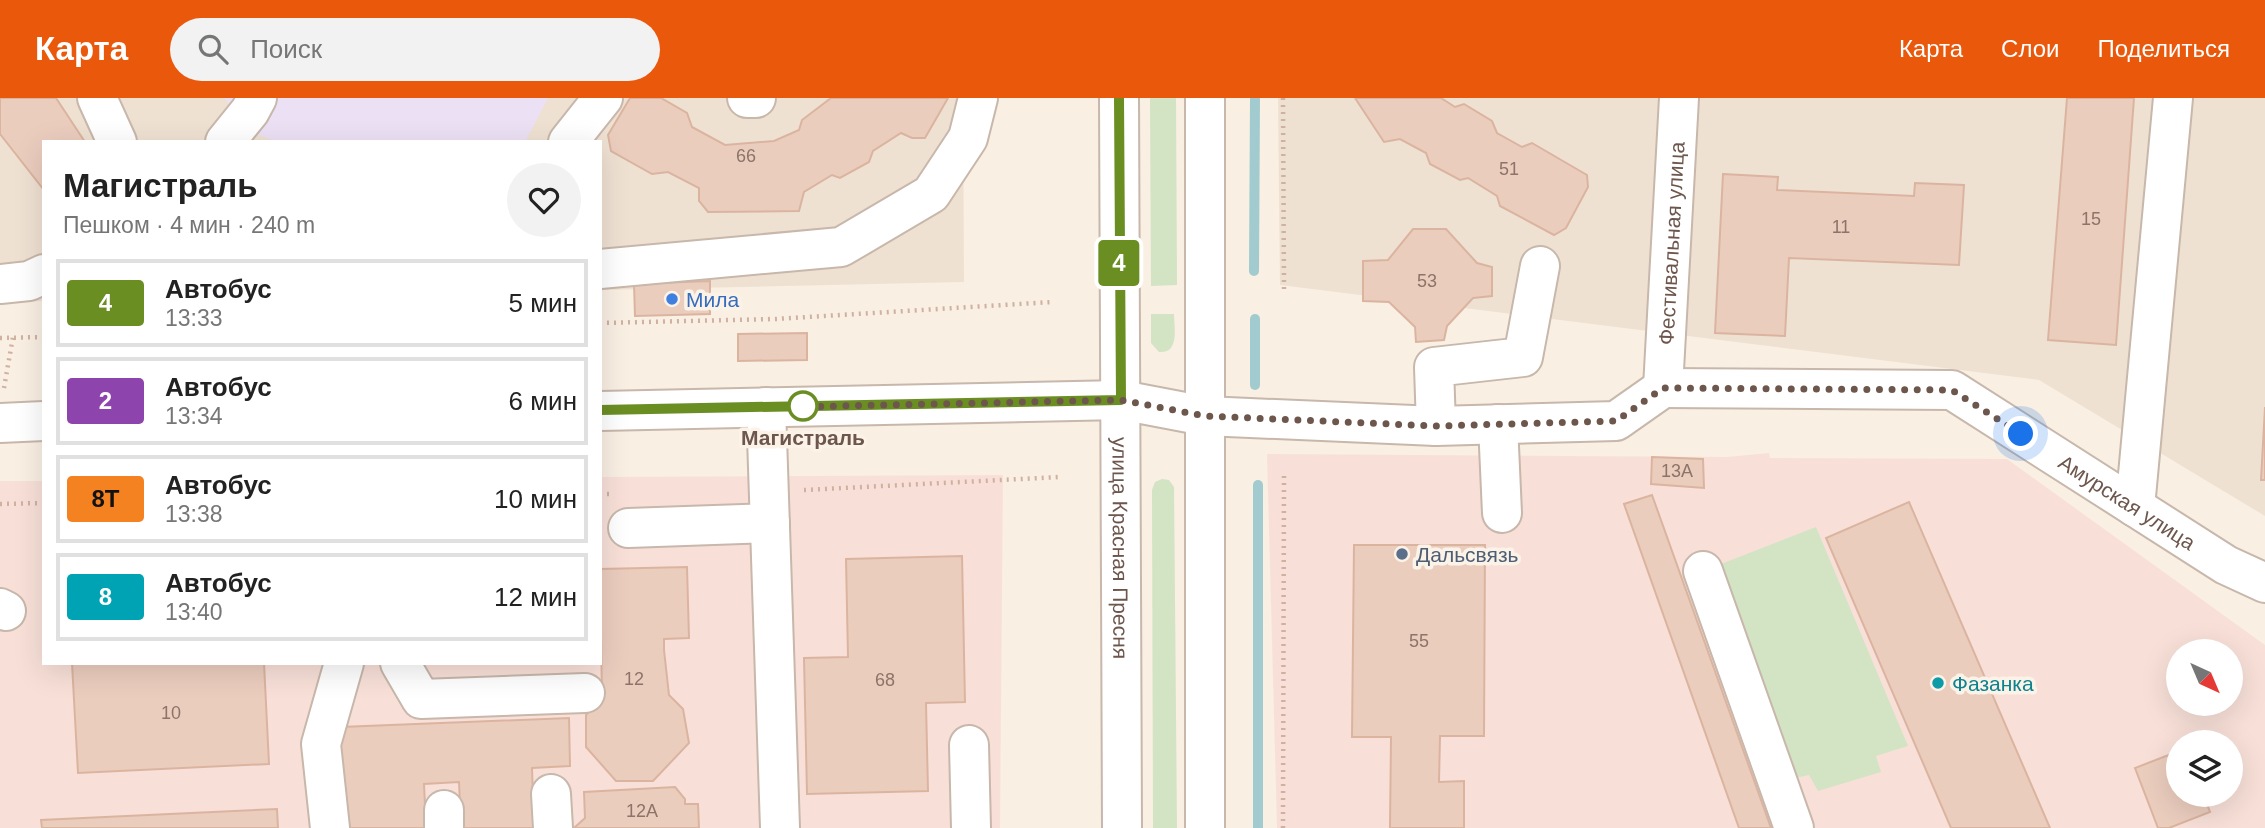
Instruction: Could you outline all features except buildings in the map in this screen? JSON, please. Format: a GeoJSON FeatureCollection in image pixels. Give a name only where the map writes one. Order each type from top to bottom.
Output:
{"type":"FeatureCollection","features":[{"type":"Feature","properties":{"kind":"street"},"geometry":{"type":"LineString","coordinates":[[97,98],[116,140]]}},
{"type":"Feature","properties":{"kind":"street"},"geometry":{"type":"LineString","coordinates":[[227,140],[257,98]]}},
{"type":"Feature","properties":{"kind":"street"},"geometry":{"type":"LineString","coordinates":[[570,140],[603,98]]}},
{"type":"Feature","properties":{"kind":"street"},"geometry":{"type":"LineString","coordinates":[[747,98],[756,98]]}},
{"type":"Feature","properties":{"kind":"street"},"geometry":{"type":"LineString","coordinates":[[602,269],[841,247],[931,194],[968,138],[978,98]]}},
{"type":"Feature","properties":{"kind":"street","name":"улица Красная Пресня"},"geometry":{"type":"LineString","coordinates":[[1119,98],[1122,828]]}},
{"type":"Feature","properties":{"kind":"street"},"geometry":{"type":"LineString","coordinates":[[1205,98],[1205,828]]}},
{"type":"Feature","properties":{"kind":"street","name":"Фестивальная улица"},"geometry":{"type":"LineString","coordinates":[[1663,388],[1679,98]]}},
{"type":"Feature","properties":{"kind":"street"},"geometry":{"type":"LineString","coordinates":[[2135,507],[2173,98]]}},
{"type":"Feature","properties":{"kind":"street"},"geometry":{"type":"LineString","coordinates":[[1436,426],[1434,367],[1522,357],[1540,266]]}},
{"type":"Feature","properties":{"kind":"street"},"geometry":{"type":"LineString","coordinates":[[0,284],[29,281],[42,275]]}},
{"type":"Feature","properties":{"kind":"street"},"geometry":{"type":"LineString","coordinates":[[602,411],[1121,400],[1205,416],[1436,426],[1616,421],[1663,388]]}},
{"type":"Feature","properties":{"kind":"street","name":"Амурская улица"},"geometry":{"type":"LineString","coordinates":[[1663,388],[1952,390],[2226,565],[2265,583]]}},
{"type":"Feature","properties":{"kind":"street"},"geometry":{"type":"LineString","coordinates":[[2,407],[42,420]]}},
{"type":"Feature","properties":{"kind":"street"},"geometry":{"type":"LineString","coordinates":[[766,407],[780,828]]}},
{"type":"Feature","properties":{"kind":"street"},"geometry":{"type":"LineString","coordinates":[[1498,424],[1502,513]]}},
{"type":"Feature","properties":{"kind":"street"},"geometry":{"type":"LineString","coordinates":[[627,511],[770,508]]}},
{"type":"Feature","properties":{"kind":"street"},"geometry":{"type":"LineString","coordinates":[[1703,571],[1794,828]]}},
{"type":"Feature","properties":{"kind":"street"},"geometry":{"type":"LineString","coordinates":[[330,828],[321,744],[343,665]]}},
{"type":"Feature","properties":{"kind":"street"},"geometry":{"type":"LineString","coordinates":[[401,665],[421,699],[585,693]]}},
{"type":"Feature","properties":{"kind":"street"},"geometry":{"type":"LineString","coordinates":[[969,745],[971,828]]}},
{"type":"Feature","properties":{"kind":"path"},"geometry":{"type":"LineString","coordinates":[[1283,98],[1284,289]]}},
{"type":"Feature","properties":{"kind":"path"},"geometry":{"type":"LineString","coordinates":[[602,323],[775,319],[1052,302]]}},
{"type":"Feature","properties":{"kind":"path"},"geometry":{"type":"LineString","coordinates":[[2,407],[13,337]]}},
{"type":"Feature","properties":{"kind":"path"},"geometry":{"type":"LineString","coordinates":[[0,338],[42,337]]}},
{"type":"Feature","properties":{"kind":"path"},"geometry":{"type":"LineString","coordinates":[[1283,828],[1284,474]]}},
{"type":"Feature","properties":{"kind":"path"},"geometry":{"type":"LineString","coordinates":[[770,508],[1060,477]]}},
{"type":"Feature","properties":{"kind":"path"},"geometry":{"type":"LineString","coordinates":[[602,495],[627,511]]}},
{"type":"Feature","properties":{"kind":"path"},"geometry":{"type":"LineString","coordinates":[[0,504],[42,503]]}},
{"type":"Feature","properties":{"kind":"shaded area"},"geometry":{"type":"Polygon","coordinates":[[[0,98],[963,98],[964,282],[602,290],[602,140],[42,140],[42,301],[0,302],[0,98]]]}},
{"type":"Feature","properties":{"kind":"shaded area"},"geometry":{"type":"Polygon","coordinates":[[[224,98],[548,98],[526,140],[272,140],[258,135],[224,98]]]}},
{"type":"Feature","properties":{"kind":"shaded area"},"geometry":{"type":"Polygon","coordinates":[[[1278,98],[2265,98],[2265,516],[2039,380],[1280,285],[1278,98]]]}},
{"type":"Feature","properties":{"kind":"shaded area"},"geometry":{"type":"Polygon","coordinates":[[[1769,453],[1770,458],[2007,459],[2265,645],[2265,828],[1277,828],[1267,454],[1727,457],[1769,453]]]}},
{"type":"Feature","properties":{"kind":"shaded area"},"geometry":{"type":"Polygon","coordinates":[[[1003,475],[1000,828],[0,828],[0,481],[42,481],[42,665],[602,665],[602,477],[1003,475]]]}},
{"type":"Feature","properties":{"kind":"green space"},"geometry":{"type":"Polygon","coordinates":[[[1150,98],[1176,98],[1177,285],[1151,286],[1150,98]]]}},
{"type":"Feature","properties":{"kind":"green space"},"geometry":{"type":"Polygon","coordinates":[[[1151,314],[1174,314],[1173,344],[1166,351],[1159,352],[1151,343],[1151,314]]]}},
{"type":"Feature","properties":{"kind":"green space"},"geometry":{"type":"Polygon","coordinates":[[[1169,480],[1174,487],[1177,828],[1153,828],[1152,490],[1155,482],[1169,480]]]}},
{"type":"Feature","properties":{"kind":"green space"},"geometry":{"type":"Polygon","coordinates":[[[1816,527],[1908,746],[1876,756],[1881,772],[1818,791],[1809,775],[1785,780],[1703,571],[1816,527]]]}},
{"type":"Feature","properties":{"kind":"waterway"},"geometry":{"type":"LineString","coordinates":[[1254,271],[1255,98]]}},
{"type":"Feature","properties":{"kind":"waterway"},"geometry":{"type":"LineString","coordinates":[[1255,319],[1255,385]]}},
{"type":"Feature","properties":{"kind":"waterway"},"geometry":{"type":"LineString","coordinates":[[1258,485],[1258,828]]}},
{"type":"Feature","properties":{"kind":"bus line","name":"4"},"geometry":{"type":"LineString","coordinates":[[602,410],[1121,400],[1119,98]]}},
{"type":"Feature","properties":{"kind":"place","name":"Мила"},"geometry":{"type":"Point","coordinates":[672,299]}},
{"type":"Feature","properties":{"kind":"place","name":"Магистраль"},"geometry":{"type":"Point","coordinates":[803,406]}},
{"type":"Feature","properties":{"kind":"place","name":"Дальсвязь"},"geometry":{"type":"Point","coordinates":[1402,554]}},
{"type":"Feature","properties":{"kind":"place","name":"Фазанка"},"geometry":{"type":"Point","coordinates":[1938,683]}},
{"type":"Feature","properties":{"kind":"route"},"geometry":{"type":"LineString","coordinates":[[803,406],[793,407],[1121,400],[1205,416],[1436,426],[1616,421],[1663,388],[1952,390],[2021,434]]}}]}
